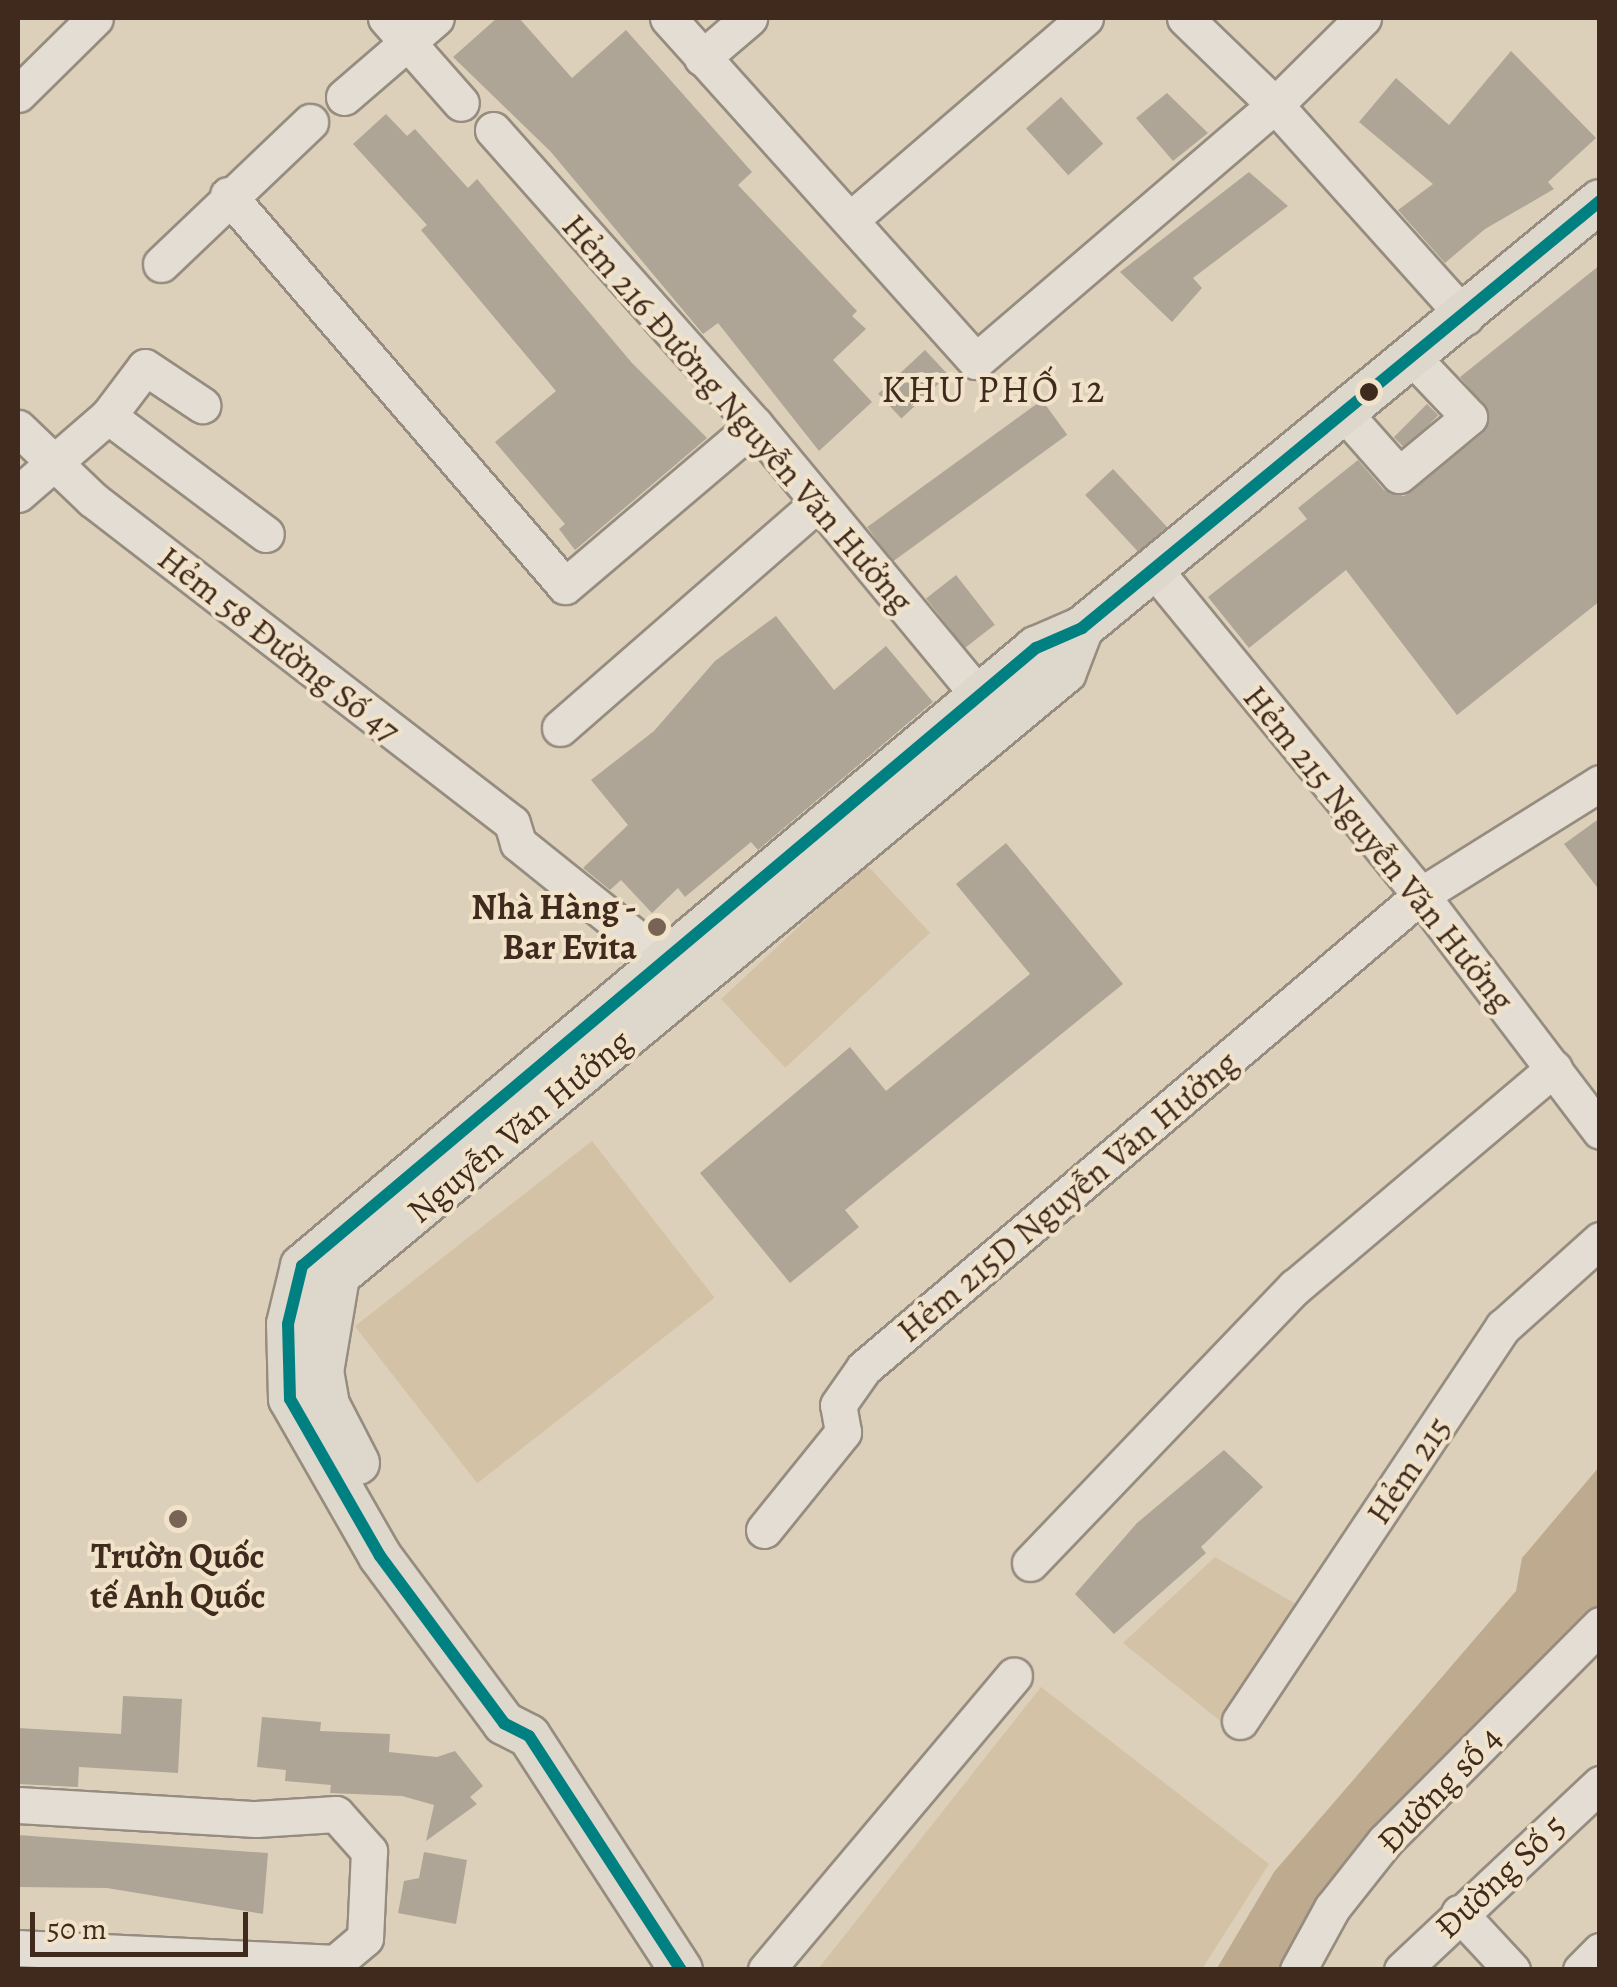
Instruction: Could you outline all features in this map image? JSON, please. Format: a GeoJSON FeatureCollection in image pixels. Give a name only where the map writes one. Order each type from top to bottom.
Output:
{"type":"FeatureCollection","features":[{"type":"Feature","properties":{"kind":"main road","name":"Nguyễn Văn Hưởng"},"geometry":{"type":"LineString","coordinates":[[682,1970],[529,1736],[527,1712],[400,1537],[328,1405],[322,1372],[338,1276],[859,820],[980,697],[1036,648],[1082,628],[1600,201]]}},
{"type":"Feature","properties":{"kind":"main road","name":"Nguyễn Văn Hưởng"},"geometry":{"type":"LineString","coordinates":[[529,1736],[504,1723],[380,1556],[290,1399],[288,1324],[302,1266],[661,958],[1065,672],[1082,628]]}},
{"type":"Feature","properties":{"kind":"street"},"geometry":{"type":"LineString","coordinates":[[344,97],[397,31],[436,18]]}},
{"type":"Feature","properties":{"kind":"street"},"geometry":{"type":"LineString","coordinates":[[668,18],[976,362],[1275,105],[1363,18]]}},
{"type":"Feature","properties":{"kind":"street"},"geometry":{"type":"LineString","coordinates":[[702,58],[749,18]]}},
{"type":"Feature","properties":{"kind":"street"},"geometry":{"type":"LineString","coordinates":[[850,220],[1085,18]]}},
{"type":"Feature","properties":{"kind":"street"},"geometry":{"type":"LineString","coordinates":[[1185,18],[1275,105],[1464,316]]}},
{"type":"Feature","properties":{"kind":"street"},"geometry":{"type":"LineString","coordinates":[[18,94],[88,20]]}},
{"type":"Feature","properties":{"kind":"street"},"geometry":{"type":"LineString","coordinates":[[397,31],[461,103]]}},
{"type":"Feature","properties":{"kind":"street"},"geometry":{"type":"LineString","coordinates":[[161,264],[228,195],[310,122]]}},
{"type":"Feature","properties":{"kind":"street","name":"Hẻm 216 Đường Nguyễn Văn Hưởng"},"geometry":{"type":"LineString","coordinates":[[493,130],[754,425],[980,697]]}},
{"type":"Feature","properties":{"kind":"street"},"geometry":{"type":"LineString","coordinates":[[228,195],[565,586],[754,425]]}},
{"type":"Feature","properties":{"kind":"street"},"geometry":{"type":"LineString","coordinates":[[1345,414],[1400,475],[1469,417],[1413,358]]}},
{"type":"Feature","properties":{"kind":"street"},"geometry":{"type":"LineString","coordinates":[[18,494],[48,464],[108,416],[146,367],[202,405]]}},
{"type":"Feature","properties":{"kind":"street"},"geometry":{"type":"LineString","coordinates":[[108,416],[266,534]]}},
{"type":"Feature","properties":{"kind":"street","name":"Hẻm 58 Đường Số 47"},"geometry":{"type":"LineString","coordinates":[[18,428],[48,464],[512,822],[518,844],[661,958]]}},
{"type":"Feature","properties":{"kind":"street"},"geometry":{"type":"LineString","coordinates":[[560,728],[818,503]]}},
{"type":"Feature","properties":{"kind":"street","name":"Hẻm 215 Nguyễn Văn Hưởng"},"geometry":{"type":"LineString","coordinates":[[1153,568],[1421,895],[1600,1131]]}},
{"type":"Feature","properties":{"kind":"street","name":"Hẻm 215D Nguyễn Văn Hưởng"},"geometry":{"type":"LineString","coordinates":[[764,1530],[843,1432],[838,1405],[864,1368],[1421,895],[1600,782]]}},
{"type":"Feature","properties":{"kind":"street"},"geometry":{"type":"LineString","coordinates":[[1030,1563],[1295,1287],[1554,1068]]}},
{"type":"Feature","properties":{"kind":"street","name":"Hẻm 215"},"geometry":{"type":"LineString","coordinates":[[1240,1721],[1503,1328],[1600,1240]]}},
{"type":"Feature","properties":{"kind":"street","name":"Đường số 4"},"geometry":{"type":"LineString","coordinates":[[1298,1970],[1332,1908],[1385,1841],[1600,1624]]}},
{"type":"Feature","properties":{"kind":"street"},"geometry":{"type":"LineString","coordinates":[[766,1970],[1014,1676]]}},
{"type":"Feature","properties":{"kind":"street","name":"Đường Số 5"},"geometry":{"type":"LineString","coordinates":[[1402,1970],[1600,1784]]}},
{"type":"Feature","properties":{"kind":"street"},"geometry":{"type":"LineString","coordinates":[[18,1806],[256,1819],[336,1814],[369,1851],[365,1938],[335,1964],[18,1948]]}},
{"type":"Feature","properties":{"kind":"street"},"geometry":{"type":"LineString","coordinates":[[1459,1913],[1512,1970]]}},
{"type":"Feature","properties":{"kind":"street"},"geometry":{"type":"LineString","coordinates":[[1581,1970],[1600,1951]]}},
{"type":"Feature","properties":{"kind":"shaded area"},"geometry":{"type":"Polygon","coordinates":[[[866,864],[930,933],[785,1068],[721,999],[866,864]]]}},
{"type":"Feature","properties":{"kind":"shaded area"},"geometry":{"type":"Polygon","coordinates":[[[592,1141],[715,1298],[477,1483],[355,1326],[592,1141]]]}},
{"type":"Feature","properties":{"kind":"shaded area"},"geometry":{"type":"Polygon","coordinates":[[[1599,1467],[1599,1605],[1376,1832],[1289,1969],[1216,1970],[1274,1872],[1516,1591],[1522,1558],[1599,1467]]]}},
{"type":"Feature","properties":{"kind":"shaded area"},"geometry":{"type":"Polygon","coordinates":[[[1215,1557],[1303,1608],[1228,1727],[1123,1643],[1215,1557]]]}},
{"type":"Feature","properties":{"kind":"shaded area"},"geometry":{"type":"Polygon","coordinates":[[[1041,1687],[1269,1864],[1202,1969],[818,1969],[1041,1687]]]}},
{"type":"Feature","properties":{"kind":"building"},"geometry":{"type":"Polygon","coordinates":[[[497,18],[519,18],[572,78],[626,30],[752,172],[738,185],[857,311],[852,316],[866,329],[833,360],[872,402],[819,451],[718,323],[703,334],[551,152],[453,57],[497,18]]]}},
{"type":"Feature","properties":{"kind":"building"},"geometry":{"type":"Polygon","coordinates":[[[1511,51],[1596,138],[1548,182],[1554,189],[1485,229],[1445,263],[1398,210],[1433,184],[1359,122],[1396,78],[1449,125],[1511,51]]]}},
{"type":"Feature","properties":{"kind":"building"},"geometry":{"type":"Polygon","coordinates":[[[1167,93],[1208,133],[1173,161],[1136,118],[1167,93]]]}},
{"type":"Feature","properties":{"kind":"building"},"geometry":{"type":"Polygon","coordinates":[[[1061,97],[1103,144],[1068,175],[1026,128],[1061,97]]]}},
{"type":"Feature","properties":{"kind":"building"},"geometry":{"type":"Polygon","coordinates":[[[386,114],[407,136],[415,129],[468,188],[477,179],[632,363],[707,438],[575,550],[559,529],[565,524],[495,442],[556,391],[421,230],[427,225],[353,144],[386,114]]]}},
{"type":"Feature","properties":{"kind":"building"},"geometry":{"type":"Polygon","coordinates":[[[1249,172],[1288,206],[1193,278],[1202,288],[1172,322],[1120,272],[1249,172]]]}},
{"type":"Feature","properties":{"kind":"building"},"geometry":{"type":"Polygon","coordinates":[[[1600,265],[1600,601],[1457,715],[1346,570],[1249,648],[1208,597],[1307,519],[1298,508],[1358,460],[1384,490],[1404,496],[1483,433],[1489,412],[1460,377],[1600,265]]]}},
{"type":"Feature","properties":{"kind":"building"},"geometry":{"type":"Polygon","coordinates":[[[925,350],[948,375],[901,419],[878,394],[925,350]]]}},
{"type":"Feature","properties":{"kind":"building"},"geometry":{"type":"Polygon","coordinates":[[[1042,400],[1067,435],[893,562],[867,527],[1042,400]]]}},
{"type":"Feature","properties":{"kind":"building"},"geometry":{"type":"Polygon","coordinates":[[[1427,404],[1438,415],[1405,449],[1394,437],[1427,404]]]}},
{"type":"Feature","properties":{"kind":"building"},"geometry":{"type":"Polygon","coordinates":[[[1113,469],[1167,527],[1139,553],[1085,495],[1113,469]]]}},
{"type":"Feature","properties":{"kind":"building"},"geometry":{"type":"Polygon","coordinates":[[[956,575],[995,625],[965,648],[926,598],[956,575]]]}},
{"type":"Feature","properties":{"kind":"building"},"geometry":{"type":"Polygon","coordinates":[[[776,616],[834,690],[886,646],[933,702],[758,850],[751,842],[685,897],[678,888],[652,913],[621,880],[610,890],[583,868],[628,825],[591,780],[654,731],[715,661],[776,616]]]}},
{"type":"Feature","properties":{"kind":"building"},"geometry":{"type":"Polygon","coordinates":[[[1600,818],[1600,891],[1564,844],[1600,818]]]}},
{"type":"Feature","properties":{"kind":"building"},"geometry":{"type":"Polygon","coordinates":[[[1006,843],[1123,984],[845,1210],[859,1227],[790,1283],[700,1173],[850,1047],[886,1091],[1030,974],[956,884],[1006,843]]]}},
{"type":"Feature","properties":{"kind":"building"},"geometry":{"type":"Polygon","coordinates":[[[1224,1450],[1263,1487],[1201,1547],[1206,1553],[1114,1634],[1075,1594],[1137,1523],[1224,1450]]]}},
{"type":"Feature","properties":{"kind":"building"},"geometry":{"type":"Polygon","coordinates":[[[123,1696],[182,1699],[178,1773],[79,1767],[78,1787],[18,1784],[18,1728],[121,1734],[123,1696]]]}},
{"type":"Feature","properties":{"kind":"building"},"geometry":{"type":"Polygon","coordinates":[[[262,1717],[321,1722],[320,1731],[390,1734],[389,1752],[437,1757],[455,1751],[483,1786],[470,1797],[477,1804],[426,1841],[434,1805],[402,1796],[330,1793],[331,1785],[285,1781],[286,1770],[257,1767],[262,1717]]]}},
{"type":"Feature","properties":{"kind":"building"},"geometry":{"type":"Polygon","coordinates":[[[18,1835],[268,1853],[263,1914],[107,1888],[18,1887],[18,1835]]]}},
{"type":"Feature","properties":{"kind":"building"},"geometry":{"type":"Polygon","coordinates":[[[424,1852],[467,1860],[456,1924],[398,1913],[404,1881],[419,1878],[424,1852]]]}},
{"type":"Feature","properties":{"kind":"transit line"},"geometry":{"type":"LineString","coordinates":[[681,1970],[529,1736],[504,1723],[380,1556],[290,1399],[288,1324],[302,1266],[1036,648],[1082,628],[1600,201]]}},
{"type":"Feature","properties":{"kind":"place","name":"Nhà Hàng - Bar Evita"},"geometry":{"type":"Point","coordinates":[657,927]}},
{"type":"Feature","properties":{"kind":"place","name":"Trườn Quốc tế Anh Quốc"},"geometry":{"type":"Point","coordinates":[178,1519]}},
{"type":"Feature","properties":{"kind":"district","name":"KHU PHỐ 12"},"geometry":{"type":"Point","coordinates":[994,390]}}]}
